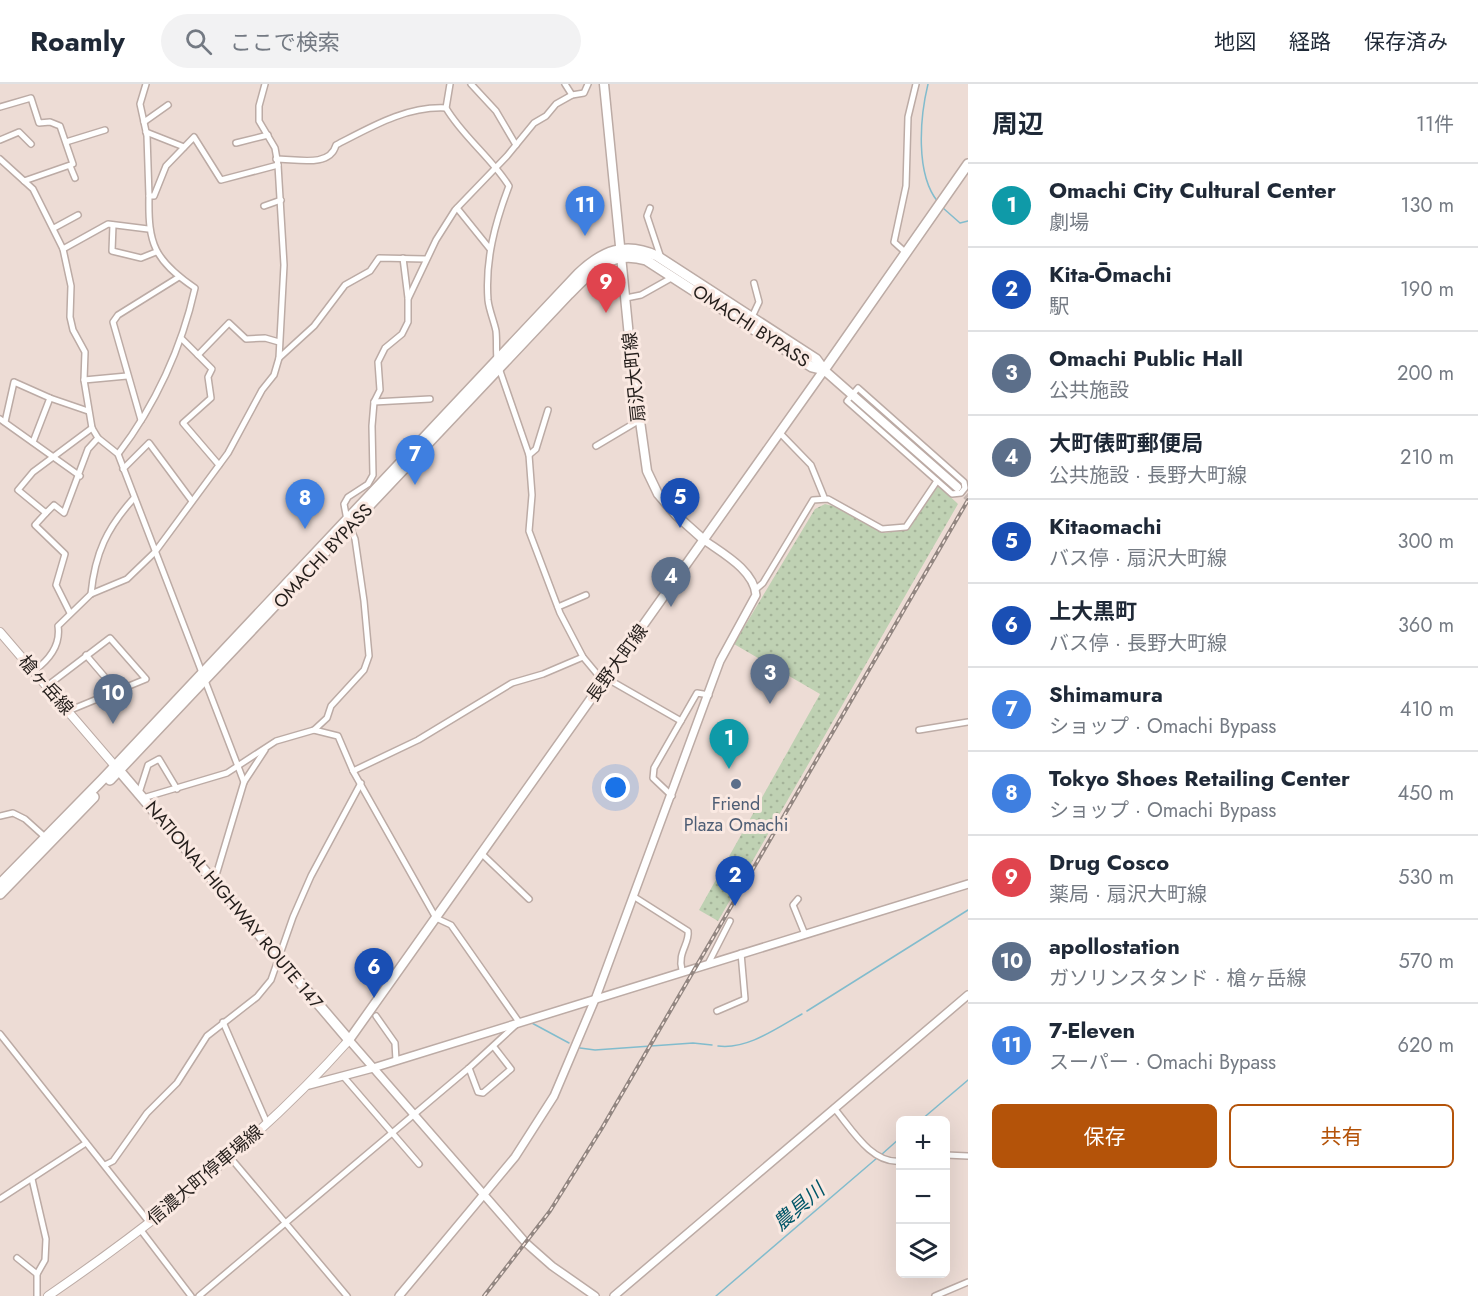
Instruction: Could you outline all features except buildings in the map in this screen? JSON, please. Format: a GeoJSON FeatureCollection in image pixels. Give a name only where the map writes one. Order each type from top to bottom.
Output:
{"type":"FeatureCollection","features":[{"type":"Feature","properties":{"kind":"highway"},"geometry":{"type":"LineString","coordinates":[[824,370],[968,164]]}},
{"type":"Feature","properties":{"kind":"highway","name":"OMACHI BYPASS"},"geometry":{"type":"LineString","coordinates":[[117,769],[498,365],[587,266],[605,253],[637,249],[661,258],[816,358],[824,370]]}},
{"type":"Feature","properties":{"kind":"highway","name":"OMACHI BYPASS"},"geometry":{"type":"LineString","coordinates":[[621,252],[646,260],[812,367],[824,370]]}},
{"type":"Feature","properties":{"kind":"highway"},"geometry":{"type":"LineString","coordinates":[[0,884],[45,837],[117,769]]}},
{"type":"Feature","properties":{"kind":"highway"},"geometry":{"type":"LineString","coordinates":[[0,894],[117,769]]}},
{"type":"Feature","properties":{"kind":"highway","name":"NATIONAL HIGHWAY ROUTE 147"},"geometry":{"type":"LineString","coordinates":[[117,769],[349,1040]]}},
{"type":"Feature","properties":{"kind":"main road","name":"扇沢大町線"},"geometry":{"type":"LineString","coordinates":[[604,84],[638,420],[647,471],[658,494],[676,515],[704,540]]}},
{"type":"Feature","properties":{"kind":"main road"},"geometry":{"type":"LineString","coordinates":[[824,370],[957,487]]}},
{"type":"Feature","properties":{"kind":"main road","name":"長野大町線"},"geometry":{"type":"LineString","coordinates":[[349,1040],[824,370]]}},
{"type":"Feature","properties":{"kind":"main road","name":"槍ヶ岳線"},"geometry":{"type":"LineString","coordinates":[[0,632],[117,769]]}},
{"type":"Feature","properties":{"kind":"main road","name":"信濃大町停車場線"},"geometry":{"type":"LineString","coordinates":[[48,1296],[140,1229],[229,1156],[309,1085],[349,1040]]}},
{"type":"Feature","properties":{"kind":"street"},"geometry":{"type":"LineString","coordinates":[[118,454],[160,386],[181,338],[195,288],[179,277],[156,252],[148,229],[147,132],[140,104],[146,84]]}},
{"type":"Feature","properties":{"kind":"street"},"geometry":{"type":"LineString","coordinates":[[34,671],[48,660],[59,636],[58,626],[70,613],[91,594],[127,579],[155,552],[228,453],[262,390],[274,375],[279,358],[285,294],[275,148],[259,121],[265,84]]}},
{"type":"Feature","properties":{"kind":"street"},"geometry":{"type":"LineString","coordinates":[[446,108],[450,84]]}},
{"type":"Feature","properties":{"kind":"street"},"geometry":{"type":"LineString","coordinates":[[471,84],[496,111],[516,145]]}},
{"type":"Feature","properties":{"kind":"street"},"geometry":{"type":"LineString","coordinates":[[565,84],[572,95]]}},
{"type":"Feature","properties":{"kind":"street"},"geometry":{"type":"LineString","coordinates":[[408,299],[424,259],[457,208],[556,104],[572,95],[584,93],[588,84]]}},
{"type":"Feature","properties":{"kind":"street"},"geometry":{"type":"LineString","coordinates":[[905,252],[894,242],[906,186],[908,117],[916,84]]}},
{"type":"Feature","properties":{"kind":"street"},"geometry":{"type":"LineString","coordinates":[[0,107],[31,98],[39,123],[50,122],[60,126],[66,141],[73,165],[24,181]]}},
{"type":"Feature","properties":{"kind":"street"},"geometry":{"type":"LineString","coordinates":[[144,122],[168,105]]}},
{"type":"Feature","properties":{"kind":"street"},"geometry":{"type":"LineString","coordinates":[[149,196],[154,196],[166,166],[195,137],[221,180],[277,162],[325,159],[334,153],[336,145],[396,116],[418,108],[446,108],[497,167],[509,186],[500,208],[490,249],[489,302],[496,335],[498,365],[529,455],[532,495],[529,531],[558,607],[583,657],[605,680],[681,722]]}},
{"type":"Feature","properties":{"kind":"street"},"geometry":{"type":"LineString","coordinates":[[66,141],[105,130]]}},
{"type":"Feature","properties":{"kind":"street"},"geometry":{"type":"LineString","coordinates":[[0,140],[19,132],[31,144]]}},
{"type":"Feature","properties":{"kind":"street"},"geometry":{"type":"LineString","coordinates":[[147,132],[184,147]]}},
{"type":"Feature","properties":{"kind":"street"},"geometry":{"type":"LineString","coordinates":[[236,144],[268,135]]}},
{"type":"Feature","properties":{"kind":"street"},"geometry":{"type":"LineString","coordinates":[[0,159],[33,189],[63,249],[71,286],[70,317],[73,330],[85,352],[84,380],[92,428],[98,438],[118,454],[240,764],[244,782]]}},
{"type":"Feature","properties":{"kind":"street"},"geometry":{"type":"LineString","coordinates":[[70,166],[75,178]]}},
{"type":"Feature","properties":{"kind":"street"},"geometry":{"type":"LineString","coordinates":[[264,206],[280,200]]}},
{"type":"Feature","properties":{"kind":"street"},"geometry":{"type":"LineString","coordinates":[[457,208],[490,249]]}},
{"type":"Feature","properties":{"kind":"street"},"geometry":{"type":"LineString","coordinates":[[650,208],[647,216],[661,258]]}},
{"type":"Feature","properties":{"kind":"street"},"geometry":{"type":"LineString","coordinates":[[54,228],[78,215]]}},
{"type":"Feature","properties":{"kind":"street"},"geometry":{"type":"LineString","coordinates":[[63,249],[97,228],[113,225],[148,229]]}},
{"type":"Feature","properties":{"kind":"street"},"geometry":{"type":"LineString","coordinates":[[113,225],[112,251],[141,258],[156,252]]}},
{"type":"Feature","properties":{"kind":"street"},"geometry":{"type":"LineString","coordinates":[[279,358],[314,326],[345,285],[370,271],[379,258],[424,259]]}},
{"type":"Feature","properties":{"kind":"street"},"geometry":{"type":"LineString","coordinates":[[177,789],[159,759],[148,765],[141,796],[177,789],[227,773],[276,741],[314,730],[327,718],[331,706],[364,670],[369,656],[364,601],[355,539],[348,524],[345,500],[368,483],[373,476],[372,426],[375,402],[380,390],[378,362],[385,348],[402,334],[408,322],[403,258]]}},
{"type":"Feature","properties":{"kind":"street"},"geometry":{"type":"LineString","coordinates":[[141,420],[113,322],[118,315],[179,277]]}},
{"type":"Feature","properties":{"kind":"street"},"geometry":{"type":"LineString","coordinates":[[626,298],[641,296],[674,277]]}},
{"type":"Feature","properties":{"kind":"street"},"geometry":{"type":"LineString","coordinates":[[752,317],[759,302],[754,283]]}},
{"type":"Feature","properties":{"kind":"street"},"geometry":{"type":"LineString","coordinates":[[198,355],[229,323],[246,339],[265,338],[279,342]]}},
{"type":"Feature","properties":{"kind":"street"},"geometry":{"type":"LineString","coordinates":[[181,338],[212,369],[208,377],[211,398],[183,423],[219,465]]}},
{"type":"Feature","properties":{"kind":"street"},"geometry":{"type":"LineString","coordinates":[[84,380],[127,376]]}},
{"type":"Feature","properties":{"kind":"street"},"geometry":{"type":"LineString","coordinates":[[80,476],[2,420],[14,382],[50,399],[88,411]]}},
{"type":"Feature","properties":{"kind":"street"},"geometry":{"type":"LineString","coordinates":[[858,388],[964,482],[965,486],[961,493],[954,495],[847,401],[852,394],[858,388]]}},
{"type":"Feature","properties":{"kind":"street"},"geometry":{"type":"LineString","coordinates":[[33,442],[50,399]]}},
{"type":"Feature","properties":{"kind":"street"},"geometry":{"type":"LineString","coordinates":[[375,402],[430,399]]}},
{"type":"Feature","properties":{"kind":"street"},"geometry":{"type":"LineString","coordinates":[[529,455],[536,448],[548,410]]}},
{"type":"Feature","properties":{"kind":"street"},"geometry":{"type":"LineString","coordinates":[[596,446],[638,420]]}},
{"type":"Feature","properties":{"kind":"street"},"geometry":{"type":"LineString","coordinates":[[46,513],[18,490],[33,472],[92,428]]}},
{"type":"Feature","properties":{"kind":"street"},"geometry":{"type":"LineString","coordinates":[[779,432],[811,465],[824,497],[886,530],[906,527],[937,481]]}},
{"type":"Feature","properties":{"kind":"street"},"geometry":{"type":"LineString","coordinates":[[70,613],[56,585],[65,554],[35,525],[54,506],[64,513],[80,476],[88,449],[98,438]]}},
{"type":"Feature","properties":{"kind":"street"},"geometry":{"type":"LineString","coordinates":[[123,469],[149,443],[192,501]]}},
{"type":"Feature","properties":{"kind":"street"},"geometry":{"type":"LineString","coordinates":[[756,589],[764,583],[809,504],[824,497]]}},
{"type":"Feature","properties":{"kind":"street"},"geometry":{"type":"LineString","coordinates":[[91,594],[93,572],[105,535],[134,498]]}},
{"type":"Feature","properties":{"kind":"street"},"geometry":{"type":"LineString","coordinates":[[399,1296],[515,1157],[541,1121],[596,997],[720,661],[755,600],[756,589],[737,564],[704,540]]}},
{"type":"Feature","properties":{"kind":"street"},"geometry":{"type":"LineString","coordinates":[[558,607],[586,595]]}},
{"type":"Feature","properties":{"kind":"street"},"geometry":{"type":"LineString","coordinates":[[47,686],[110,638],[146,679],[68,711]]}},
{"type":"Feature","properties":{"kind":"street"},"geometry":{"type":"LineString","coordinates":[[86,655],[116,690]]}},
{"type":"Feature","properties":{"kind":"street"},"geometry":{"type":"LineString","coordinates":[[352,771],[418,740],[512,683],[543,674],[583,657]]}},
{"type":"Feature","properties":{"kind":"street"},"geometry":{"type":"LineString","coordinates":[[672,796],[652,774],[698,693],[709,695]]}},
{"type":"Feature","properties":{"kind":"street"},"geometry":{"type":"LineString","coordinates":[[919,730],[968,722]]}},
{"type":"Feature","properties":{"kind":"street"},"geometry":{"type":"LineString","coordinates":[[314,730],[338,736],[352,771],[361,783],[436,918],[451,925],[519,1022]]}},
{"type":"Feature","properties":{"kind":"street"},"geometry":{"type":"LineString","coordinates":[[214,882],[244,782],[266,748]]}},
{"type":"Feature","properties":{"kind":"street"},"geometry":{"type":"LineString","coordinates":[[105,1165],[113,1161],[147,1113],[177,1083],[207,1036],[266,987],[311,876],[361,783]]}},
{"type":"Feature","properties":{"kind":"street"},"geometry":{"type":"LineString","coordinates":[[0,816],[13,813],[26,819],[45,837]]}},
{"type":"Feature","properties":{"kind":"street"},"geometry":{"type":"LineString","coordinates":[[481,854],[529,899]]}},
{"type":"Feature","properties":{"kind":"street"},"geometry":{"type":"LineString","coordinates":[[309,1085],[373,1068],[682,970],[968,884]]}},
{"type":"Feature","properties":{"kind":"street"},"geometry":{"type":"LineString","coordinates":[[633,896],[688,931],[689,936],[681,953],[682,970]]}},
{"type":"Feature","properties":{"kind":"street"},"geometry":{"type":"LineString","coordinates":[[798,899],[792,905],[804,933]]}},
{"type":"Feature","properties":{"kind":"street"},"geometry":{"type":"LineString","coordinates":[[709,962],[730,921]]}},
{"type":"Feature","properties":{"kind":"street"},"geometry":{"type":"LineString","coordinates":[[717,1011],[745,999],[741,952]]}},
{"type":"Feature","properties":{"kind":"street"},"geometry":{"type":"LineString","coordinates":[[614,1296],[968,995]]}},
{"type":"Feature","properties":{"kind":"street"},"geometry":{"type":"LineString","coordinates":[[376,1016],[394,1042],[396,1060]]}},
{"type":"Feature","properties":{"kind":"street"},"geometry":{"type":"LineString","coordinates":[[223,1022],[267,1123]]}},
{"type":"Feature","properties":{"kind":"street"},"geometry":{"type":"LineString","coordinates":[[199,1296],[494,1047],[519,1022]]}},
{"type":"Feature","properties":{"kind":"street"},"geometry":{"type":"LineString","coordinates":[[0,1034],[149,1222]]}},
{"type":"Feature","properties":{"kind":"street"},"geometry":{"type":"LineString","coordinates":[[349,1040],[413,1116],[539,1255],[595,1296]]}},
{"type":"Feature","properties":{"kind":"street"},"geometry":{"type":"LineString","coordinates":[[469,1068],[477,1092],[483,1093],[511,1069],[494,1047]]}},
{"type":"Feature","properties":{"kind":"street"},"geometry":{"type":"LineString","coordinates":[[343,1076],[419,1164]]}},
{"type":"Feature","properties":{"kind":"street"},"geometry":{"type":"LineString","coordinates":[[834,1108],[871,1150],[886,1160],[896,1161]]}},
{"type":"Feature","properties":{"kind":"street"},"geometry":{"type":"LineString","coordinates":[[0,1199],[86,1143]]}},
{"type":"Feature","properties":{"kind":"street"},"geometry":{"type":"LineString","coordinates":[[950,1155],[968,1156]]}},
{"type":"Feature","properties":{"kind":"street"},"geometry":{"type":"LineString","coordinates":[[229,1156],[347,1296]]}},
{"type":"Feature","properties":{"kind":"street"},"geometry":{"type":"LineString","coordinates":[[32,1179],[46,1239],[45,1260],[38,1274],[37,1296]]}},
{"type":"Feature","properties":{"kind":"street"},"geometry":{"type":"LineString","coordinates":[[140,1229],[191,1296]]}},
{"type":"Feature","properties":{"kind":"street"},"geometry":{"type":"LineString","coordinates":[[17,1258],[38,1274]]}},
{"type":"Feature","properties":{"kind":"street"},"geometry":{"type":"LineString","coordinates":[[935,1296],[968,1282]]}},
{"type":"Feature","properties":{"kind":"green space"},"geometry":{"type":"Polygon","coordinates":[[[936,487],[940,487],[958,504],[718,921],[699,910],[820,694],[734,644],[815,509],[825,504],[833,506],[885,533],[909,529],[936,487]]]}},
{"type":"Feature","properties":{"kind":"waterway"},"geometry":{"type":"LineString","coordinates":[[928,84],[921,145],[926,176],[938,202]]}},
{"type":"Feature","properties":{"kind":"waterway"},"geometry":{"type":"LineString","coordinates":[[943,208],[960,223],[968,221]]}},
{"type":"Feature","properties":{"kind":"waterway"},"geometry":{"type":"LineString","coordinates":[[807,1011],[968,910]]}},
{"type":"Feature","properties":{"kind":"waterway"},"geometry":{"type":"LineString","coordinates":[[718,1046],[740,1045],[751,1041],[802,1014]]}},
{"type":"Feature","properties":{"kind":"waterway"},"geometry":{"type":"LineString","coordinates":[[530,1022],[569,1043]]}},
{"type":"Feature","properties":{"kind":"waterway"},"geometry":{"type":"LineString","coordinates":[[580,1048],[595,1050],[693,1043],[712,1045]]}},
{"type":"Feature","properties":{"kind":"waterway","name":"農具川"},"geometry":{"type":"LineString","coordinates":[[926,1116],[968,1080]]}},
{"type":"Feature","properties":{"kind":"waterway","name":"農具川"},"geometry":{"type":"LineString","coordinates":[[881,1155],[896,1142]]}},
{"type":"Feature","properties":{"kind":"waterway","name":"農具川"},"geometry":{"type":"LineString","coordinates":[[716,1296],[877,1158]]}},
{"type":"Feature","properties":{"kind":"tunnel"},"geometry":{"type":"LineString","coordinates":[[957,487],[968,497]]}},
{"type":"Feature","properties":{"kind":"railway"},"geometry":{"type":"LineString","coordinates":[[484,1296],[550,1211],[602,1128],[968,500]]}},
{"type":"Feature","properties":{"kind":"place","name":"7-Eleven"},"geometry":{"type":"Point","coordinates":[585,236]}},
{"type":"Feature","properties":{"kind":"place","name":"Drug Cosco"},"geometry":{"type":"Point","coordinates":[606,313]}},
{"type":"Feature","properties":{"kind":"place","name":"Shimamura"},"geometry":{"type":"Point","coordinates":[415,485]}},
{"type":"Feature","properties":{"kind":"place","name":"Kitaomachi"},"geometry":{"type":"Point","coordinates":[680,528]}},
{"type":"Feature","properties":{"kind":"place","name":"Tokyo Shoes Retailing Center"},"geometry":{"type":"Point","coordinates":[305,529]}},
{"type":"Feature","properties":{"kind":"place","name":"大町俵町郵便局"},"geometry":{"type":"Point","coordinates":[671,607]}},
{"type":"Feature","properties":{"kind":"place","name":"Omachi Public Hall"},"geometry":{"type":"Point","coordinates":[770,704]}},
{"type":"Feature","properties":{"kind":"place","name":"apollostation"},"geometry":{"type":"Point","coordinates":[113,724]}},
{"type":"Feature","properties":{"kind":"place","name":"Omachi City Cultural Center"},"geometry":{"type":"Point","coordinates":[729,769]}},
{"type":"Feature","properties":{"kind":"place","name":"Friend Plaza Omachi"},"geometry":{"type":"Point","coordinates":[736,784]}},
{"type":"Feature","properties":{"kind":"place","name":"Kita-Ōmachi"},"geometry":{"type":"Point","coordinates":[735,906]}},
{"type":"Feature","properties":{"kind":"place","name":"上大黒町"},"geometry":{"type":"Point","coordinates":[374,998]}}]}
